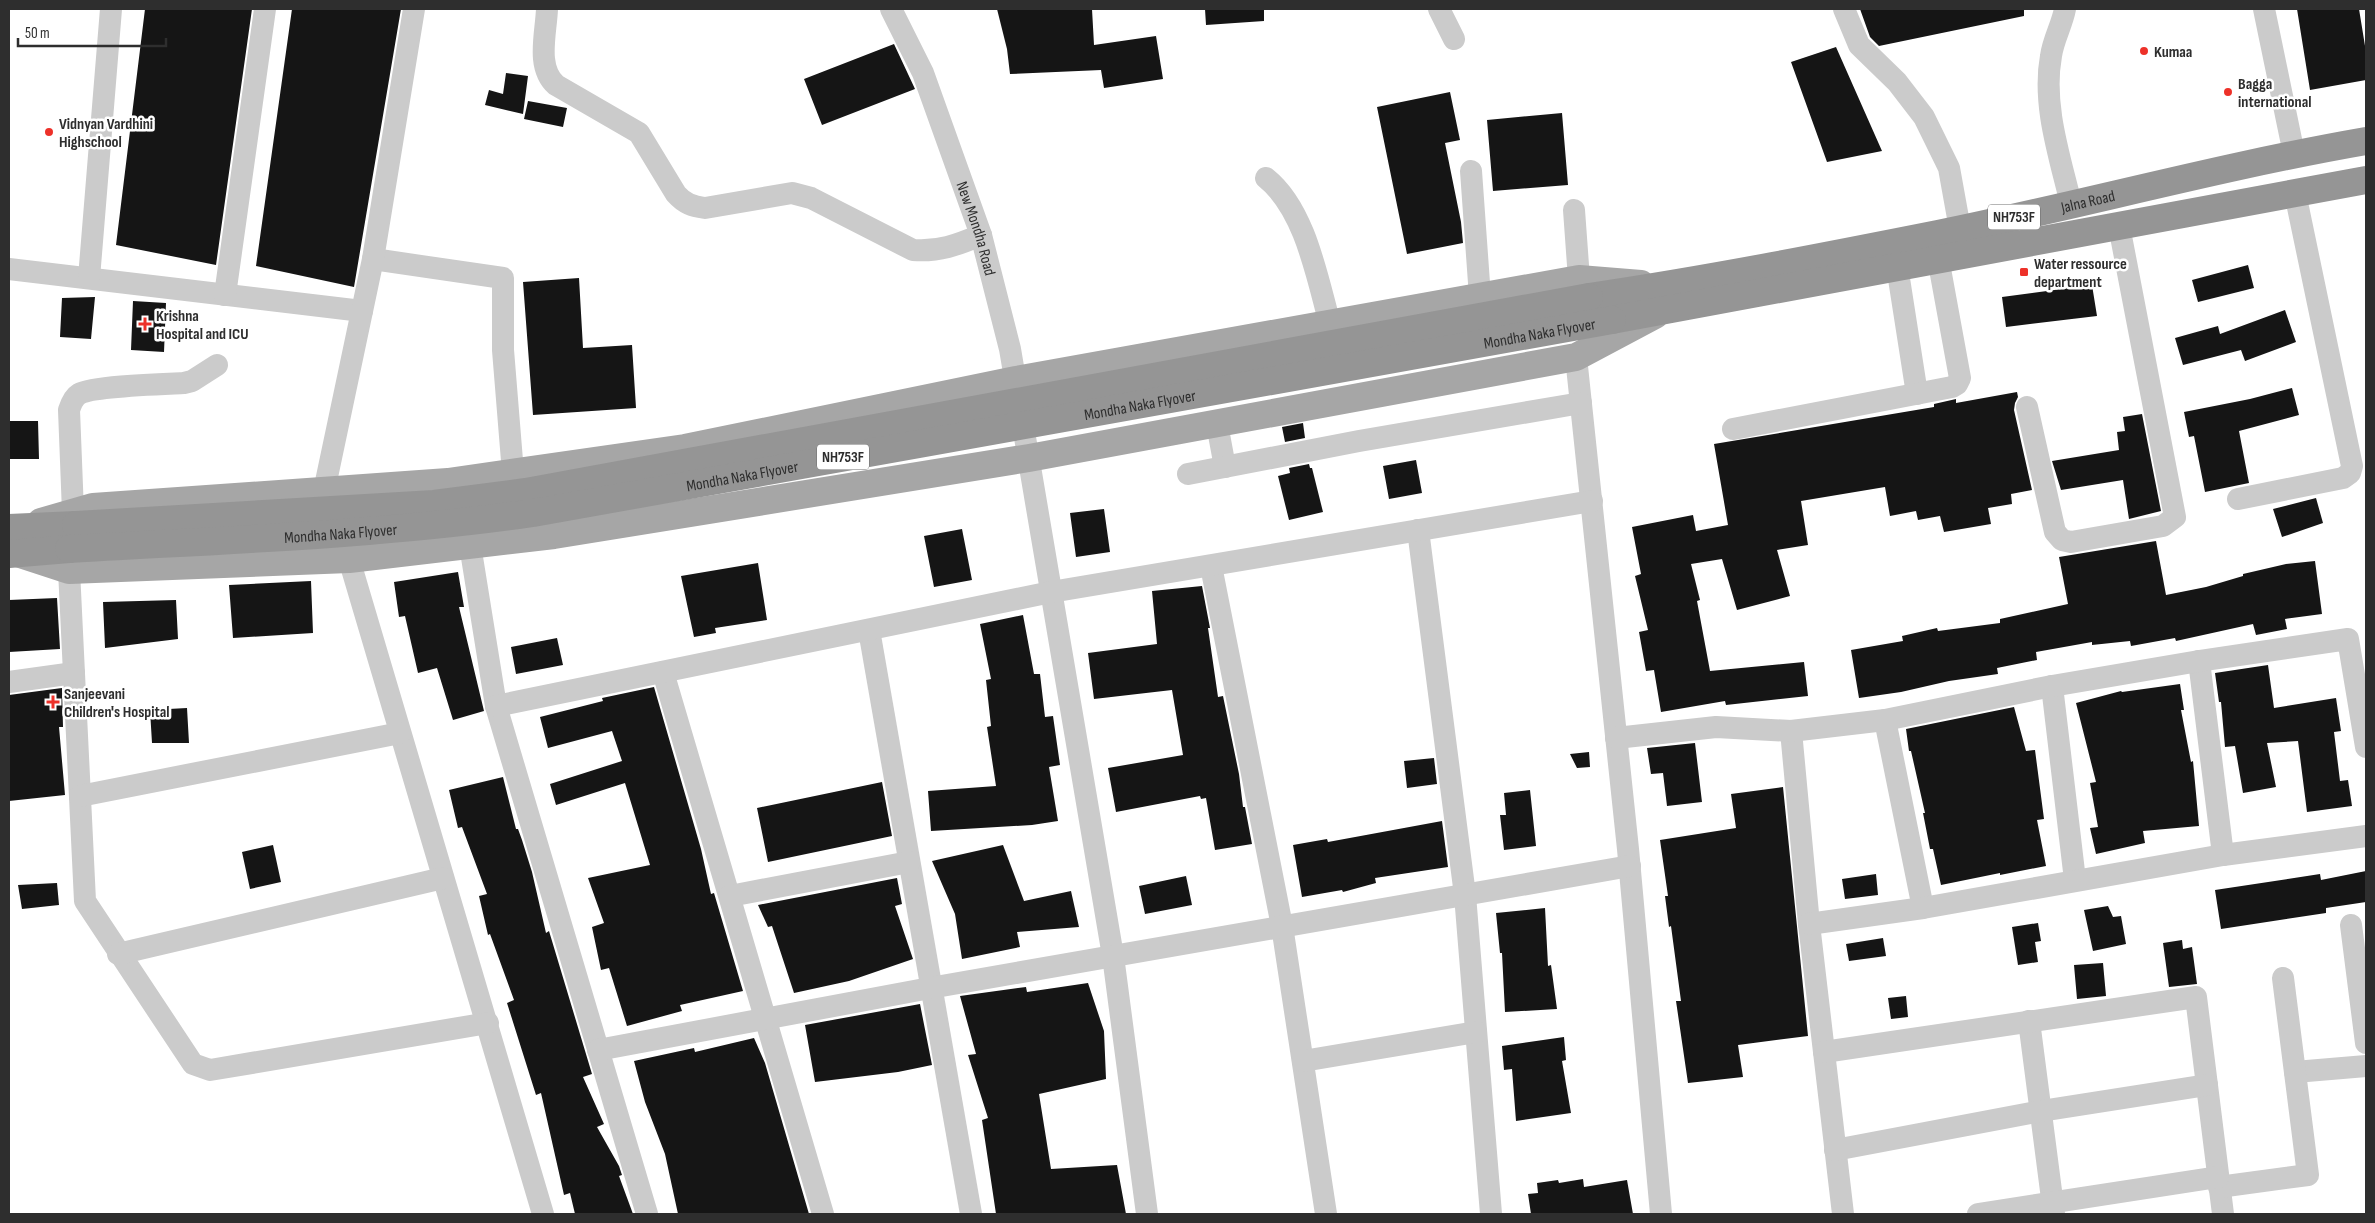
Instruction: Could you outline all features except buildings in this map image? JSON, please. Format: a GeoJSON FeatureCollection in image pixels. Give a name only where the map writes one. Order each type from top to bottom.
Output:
{"type":"FeatureCollection","features":[{"type":"Feature","properties":{"kind":"highway","name":"Jalna Road"},"geometry":{"type":"LineString","coordinates":[[1664,297],[1960,228],[2294,154],[2366,141]]}},
{"type":"Feature","properties":{"kind":"highway","name":"Jalna Road"},"geometry":{"type":"LineString","coordinates":[[1664,297],[1897,266],[2366,180]]}},
{"type":"Feature","properties":{"kind":"highway","name":"Mondha Naka Flyover"},"geometry":{"type":"LineString","coordinates":[[72,539],[434,504],[526,492],[1584,288],[1664,297]]}},
{"type":"Feature","properties":{"kind":"highway","name":"Mondha Naka Flyover"},"geometry":{"type":"LineString","coordinates":[[14,541],[376,530],[465,522],[524,514],[1612,320],[1664,297]]}},
{"type":"Feature","properties":{"kind":"main road"},"geometry":{"type":"LineString","coordinates":[[72,539],[93,507],[448,482],[685,448],[1016,380],[1480,297],[1584,288]]}},
{"type":"Feature","properties":{"kind":"main road"},"geometry":{"type":"LineString","coordinates":[[14,541],[72,539],[349,559],[554,535],[1029,458],[1576,357],[1664,297]]}},
{"type":"Feature","properties":{"kind":"street"},"geometry":{"type":"LineString","coordinates":[[89,278],[111,9]]}},
{"type":"Feature","properties":{"kind":"street"},"geometry":{"type":"LineString","coordinates":[[225,295],[265,9]]}},
{"type":"Feature","properties":{"kind":"street"},"geometry":{"type":"LineString","coordinates":[[324,491],[373,259],[414,9]]}},
{"type":"Feature","properties":{"kind":"street"},"geometry":{"type":"LineString","coordinates":[[548,9],[544,68],[548,78],[556,85],[639,133],[683,202],[691,206],[705,208],[792,193],[811,198],[912,250],[932,252],[949,248],[981,235]]}},
{"type":"Feature","properties":{"kind":"street","name":"New Mondha Road"},"geometry":{"type":"LineString","coordinates":[[891,9],[923,73],[981,235],[1016,380],[1113,956],[1147,1214]]}},
{"type":"Feature","properties":{"kind":"street"},"geometry":{"type":"LineString","coordinates":[[1439,9],[1454,39]]}},
{"type":"Feature","properties":{"kind":"street"},"geometry":{"type":"LineString","coordinates":[[1844,9],[1859,45],[1897,82],[1924,117],[1949,168],[1960,228]]}},
{"type":"Feature","properties":{"kind":"street"},"geometry":{"type":"LineString","coordinates":[[2066,9],[2051,55],[2048,89],[2057,148],[2071,204]]}},
{"type":"Feature","properties":{"kind":"street"},"geometry":{"type":"LineString","coordinates":[[2264,9],[2294,154]]}},
{"type":"Feature","properties":{"kind":"street"},"geometry":{"type":"LineString","coordinates":[[1471,171],[1480,297]]}},
{"type":"Feature","properties":{"kind":"street"},"geometry":{"type":"LineString","coordinates":[[1266,178],[1278,187],[1291,206],[1310,253],[1330,324]]}},
{"type":"Feature","properties":{"kind":"street"},"geometry":{"type":"LineString","coordinates":[[2238,499],[2343,478],[2350,473],[2352,466],[2295,193]]}},
{"type":"Feature","properties":{"kind":"street"},"geometry":{"type":"LineString","coordinates":[[1574,210],[1584,288]]}},
{"type":"Feature","properties":{"kind":"street"},"geometry":{"type":"LineString","coordinates":[[2027,407],[2055,532],[2062,540],[2071,542],[2164,526],[2175,517],[2119,226]]}},
{"type":"Feature","properties":{"kind":"street"},"geometry":{"type":"LineString","coordinates":[[1733,429],[1952,387],[1958,384],[1960,378],[1938,258]]}},
{"type":"Feature","properties":{"kind":"street"},"geometry":{"type":"LineString","coordinates":[[373,259],[503,278],[503,350],[513,473]]}},
{"type":"Feature","properties":{"kind":"street"},"geometry":{"type":"LineString","coordinates":[[1897,266],[1917,394]]}},
{"type":"Feature","properties":{"kind":"street"},"geometry":{"type":"LineString","coordinates":[[9,269],[362,311]]}},
{"type":"Feature","properties":{"kind":"street"},"geometry":{"type":"LineString","coordinates":[[1576,357],[1630,866],[1661,1214]]}},
{"type":"Feature","properties":{"kind":"street"},"geometry":{"type":"LineString","coordinates":[[217,366],[184,383],[103,389],[80,394],[72,401],[69,410],[74,673],[85,901],[118,954],[193,1064],[210,1070],[488,1023]]}},
{"type":"Feature","properties":{"kind":"street"},"geometry":{"type":"LineString","coordinates":[[1188,474],[1581,402]]}},
{"type":"Feature","properties":{"kind":"street"},"geometry":{"type":"LineString","coordinates":[[1217,424],[1226,467]]}},
{"type":"Feature","properties":{"kind":"street"},"geometry":{"type":"LineString","coordinates":[[496,706],[1051,592],[1592,501]]}},
{"type":"Feature","properties":{"kind":"street"},"geometry":{"type":"LineString","coordinates":[[1418,530],[1465,895],[1491,1214]]}},
{"type":"Feature","properties":{"kind":"street"},"geometry":{"type":"LineString","coordinates":[[470,545],[496,706],[647,1214]]}},
{"type":"Feature","properties":{"kind":"street"},"geometry":{"type":"LineString","coordinates":[[349,559],[488,1023],[543,1214]]}},
{"type":"Feature","properties":{"kind":"street"},"geometry":{"type":"LineString","coordinates":[[1211,566],[1282,926],[1326,1214]]}},
{"type":"Feature","properties":{"kind":"street"},"geometry":{"type":"LineString","coordinates":[[869,630],[930,988],[971,1214]]}},
{"type":"Feature","properties":{"kind":"street"},"geometry":{"type":"LineString","coordinates":[[1616,738],[1716,727],[1791,731],[1885,720],[2052,686],[2199,661],[2348,640],[2366,747]]}},
{"type":"Feature","properties":{"kind":"street"},"geometry":{"type":"LineString","coordinates":[[2199,661],[2223,855]]}},
{"type":"Feature","properties":{"kind":"street"},"geometry":{"type":"LineString","coordinates":[[663,672],[823,1214]]}},
{"type":"Feature","properties":{"kind":"street"},"geometry":{"type":"LineString","coordinates":[[9,682],[74,673]]}},
{"type":"Feature","properties":{"kind":"street"},"geometry":{"type":"LineString","coordinates":[[2052,686],[2075,880]]}},
{"type":"Feature","properties":{"kind":"street"},"geometry":{"type":"LineString","coordinates":[[1885,720],[1922,908]]}},
{"type":"Feature","properties":{"kind":"street"},"geometry":{"type":"LineString","coordinates":[[1791,731],[1809,924],[1843,1214]]}},
{"type":"Feature","properties":{"kind":"street"},"geometry":{"type":"LineString","coordinates":[[80,796],[400,733]]}},
{"type":"Feature","properties":{"kind":"street"},"geometry":{"type":"LineString","coordinates":[[1809,924],[1922,908],[2223,855],[2366,836]]}},
{"type":"Feature","properties":{"kind":"street"},"geometry":{"type":"LineString","coordinates":[[730,896],[909,862]]}},
{"type":"Feature","properties":{"kind":"street"},"geometry":{"type":"LineString","coordinates":[[598,1050],[930,988],[1630,866]]}},
{"type":"Feature","properties":{"kind":"street"},"geometry":{"type":"LineString","coordinates":[[118,954],[443,878]]}},
{"type":"Feature","properties":{"kind":"street"},"geometry":{"type":"LineString","coordinates":[[2351,925],[2361,961],[2366,1043]]}},
{"type":"Feature","properties":{"kind":"street"},"geometry":{"type":"LineString","coordinates":[[1978,1214],[2054,1209],[2219,1182],[2308,1175],[2283,978]]}},
{"type":"Feature","properties":{"kind":"street"},"geometry":{"type":"LineString","coordinates":[[1824,1052],[2196,997],[2222,1214]]}},
{"type":"Feature","properties":{"kind":"street"},"geometry":{"type":"LineString","coordinates":[[2029,1021],[2054,1209]]}},
{"type":"Feature","properties":{"kind":"street"},"geometry":{"type":"LineString","coordinates":[[1303,1061],[1476,1032]]}},
{"type":"Feature","properties":{"kind":"street"},"geometry":{"type":"LineString","coordinates":[[2295,1072],[2366,1066]]}},
{"type":"Feature","properties":{"kind":"street"},"geometry":{"type":"LineString","coordinates":[[1835,1150],[2040,1110],[2207,1085]]}},
{"type":"Feature","properties":{"kind":"place","name":"Kumaa"},"geometry":{"type":"Point","coordinates":[2144,51]}},
{"type":"Feature","properties":{"kind":"place","name":"Bagga international"},"geometry":{"type":"Point","coordinates":[2228,92]}},
{"type":"Feature","properties":{"kind":"place","name":"Vidnyan Vardhini Highschool"},"geometry":{"type":"Point","coordinates":[49,132]}},
{"type":"Feature","properties":{"kind":"place","name":"Water ressource department"},"geometry":{"type":"Point","coordinates":[2024,272]}},
{"type":"Feature","properties":{"kind":"place","name":"Krishna Hospital and ICU"},"geometry":{"type":"Point","coordinates":[145,324]}},
{"type":"Feature","properties":{"kind":"place","name":"Sanjeevani Children's Hospital"},"geometry":{"type":"Point","coordinates":[53,702]}}]}
